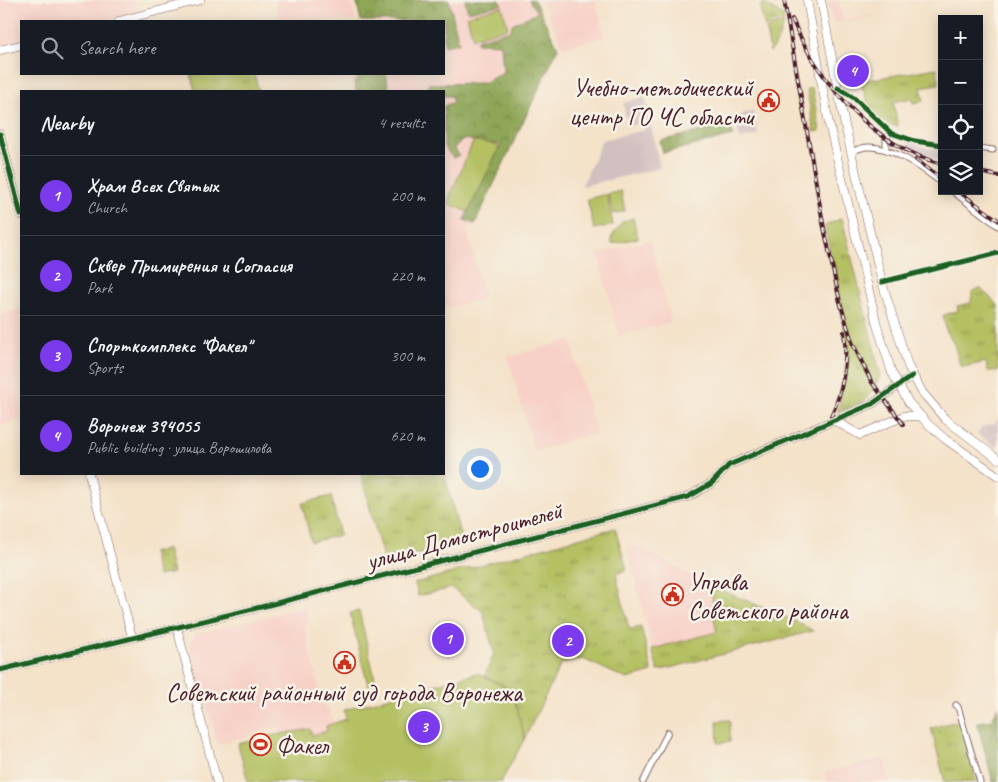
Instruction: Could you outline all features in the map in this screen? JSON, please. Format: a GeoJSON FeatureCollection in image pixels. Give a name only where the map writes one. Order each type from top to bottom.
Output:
{"type":"FeatureCollection","features":[{"type":"Feature","properties":{"kind":"street"},"geometry":{"type":"LineString","coordinates":[[123,20],[200,0]]}},
{"type":"Feature","properties":{"kind":"street"},"geometry":{"type":"LineString","coordinates":[[807,0],[829,124],[887,360],[898,386],[920,416],[945,439],[998,476]]}},
{"type":"Feature","properties":{"kind":"street"},"geometry":{"type":"LineString","coordinates":[[821,0],[851,152],[882,282],[912,376],[922,392],[945,420],[998,459]]}},
{"type":"Feature","properties":{"kind":"street"},"geometry":{"type":"LineString","coordinates":[[0,50],[20,45]]}},
{"type":"Feature","properties":{"kind":"street"},"geometry":{"type":"LineString","coordinates":[[838,88],[854,98],[891,133],[915,141],[938,144]]}},
{"type":"Feature","properties":{"kind":"street"},"geometry":{"type":"LineString","coordinates":[[886,149],[886,138],[891,133]]}},
{"type":"Feature","properties":{"kind":"street"},"geometry":{"type":"LineString","coordinates":[[0,134],[20,211]]}},
{"type":"Feature","properties":{"kind":"street"},"geometry":{"type":"LineString","coordinates":[[851,152],[866,147],[886,149],[938,180]]}},
{"type":"Feature","properties":{"kind":"street"},"geometry":{"type":"LineString","coordinates":[[983,149],[993,150]]}},
{"type":"Feature","properties":{"kind":"street"},"geometry":{"type":"LineString","coordinates":[[957,195],[998,226]]}},
{"type":"Feature","properties":{"kind":"street"},"geometry":{"type":"LineString","coordinates":[[882,282],[998,253]]}},
{"type":"Feature","properties":{"kind":"street","name":"улица Домостроителей"},"geometry":{"type":"LineString","coordinates":[[0,670],[468,555],[688,497],[712,483],[729,465],[872,404],[912,376]]}},
{"type":"Feature","properties":{"kind":"street"},"geometry":{"type":"LineString","coordinates":[[835,421],[860,435],[904,416],[920,416]]}},
{"type":"Feature","properties":{"kind":"street"},"geometry":{"type":"LineString","coordinates":[[89,475],[132,637]]}},
{"type":"Feature","properties":{"kind":"street"},"geometry":{"type":"LineString","coordinates":[[177,628],[217,782]]}},
{"type":"Feature","properties":{"kind":"street"},"geometry":{"type":"LineString","coordinates":[[956,705],[980,782]]}},
{"type":"Feature","properties":{"kind":"street"},"geometry":{"type":"LineString","coordinates":[[643,782],[668,732]]}},
{"type":"Feature","properties":{"kind":"shaded area"},"geometry":{"type":"Polygon","coordinates":[[[0,0],[134,0],[138,12],[105,20],[20,20],[20,41],[0,47],[0,0]]]}},
{"type":"Feature","properties":{"kind":"shaded area"},"geometry":{"type":"Polygon","coordinates":[[[351,0],[356,20],[279,20],[274,1],[351,0]]]}},
{"type":"Feature","properties":{"kind":"shaded area"},"geometry":{"type":"Polygon","coordinates":[[[375,0],[534,0],[558,48],[475,224],[467,230],[483,297],[479,300],[445,309],[445,90],[356,90],[352,75],[445,75],[445,20],[375,0]]]}},
{"type":"Feature","properties":{"kind":"shaded area"},"geometry":{"type":"Polygon","coordinates":[[[541,0],[595,0],[605,37],[563,47],[541,0]]]}},
{"type":"Feature","properties":{"kind":"shaded area"},"geometry":{"type":"Polygon","coordinates":[[[827,0],[839,0],[843,21],[873,15],[873,17],[833,24],[827,0]]]}},
{"type":"Feature","properties":{"kind":"shaded area"},"geometry":{"type":"Polygon","coordinates":[[[645,97],[660,168],[582,186],[602,140],[644,130],[642,123],[630,126],[623,103],[645,97]]]}},
{"type":"Feature","properties":{"kind":"shaded area"},"geometry":{"type":"Polygon","coordinates":[[[753,112],[758,135],[740,139],[735,122],[744,113],[753,112]]]}},
{"type":"Feature","properties":{"kind":"shaded area"},"geometry":{"type":"Polygon","coordinates":[[[909,141],[926,148],[938,150],[938,160],[919,154],[906,147],[909,141]]]}},
{"type":"Feature","properties":{"kind":"shaded area"},"geometry":{"type":"Polygon","coordinates":[[[650,240],[671,322],[619,336],[598,254],[650,240]]]}},
{"type":"Feature","properties":{"kind":"shaded area"},"geometry":{"type":"Polygon","coordinates":[[[20,309],[20,420],[0,425],[0,314],[20,309]]]}},
{"type":"Feature","properties":{"kind":"shaded area"},"geometry":{"type":"Polygon","coordinates":[[[570,340],[596,433],[534,451],[508,357],[570,340]]]}},
{"type":"Feature","properties":{"kind":"shaded area"},"geometry":{"type":"Polygon","coordinates":[[[998,418],[998,448],[977,434],[982,427],[995,424],[998,418]]]}},
{"type":"Feature","properties":{"kind":"shaded area"},"geometry":{"type":"Polygon","coordinates":[[[634,545],[709,585],[716,614],[713,615],[717,632],[652,649],[627,546],[634,545]]]}},
{"type":"Feature","properties":{"kind":"shaded area"},"geometry":{"type":"Polygon","coordinates":[[[305,607],[310,624],[304,626],[323,704],[330,712],[334,723],[326,726],[327,731],[311,735],[310,729],[281,733],[275,727],[218,745],[190,646],[195,634],[305,607]]]}},
{"type":"Feature","properties":{"kind":"shaded area"},"geometry":{"type":"Polygon","coordinates":[[[884,758],[890,782],[827,782],[825,772],[884,758]]]}},
{"type":"Feature","properties":{"kind":"green space"},"geometry":{"type":"Polygon","coordinates":[[[356,0],[449,0],[459,43],[445,46],[445,20],[361,20],[356,0]]]}},
{"type":"Feature","properties":{"kind":"green space"},"geometry":{"type":"Polygon","coordinates":[[[465,0],[499,0],[502,4],[468,12],[465,0]]]}},
{"type":"Feature","properties":{"kind":"green space"},"geometry":{"type":"Polygon","coordinates":[[[529,0],[534,0],[558,48],[475,224],[464,220],[501,145],[464,139],[454,148],[459,155],[453,158],[445,148],[445,106],[453,102],[451,96],[445,96],[445,90],[429,90],[428,84],[484,83],[503,72],[501,44],[477,43],[477,40],[511,30],[512,24],[537,13],[529,0]]]}},
{"type":"Feature","properties":{"kind":"green space"},"geometry":{"type":"Polygon","coordinates":[[[763,3],[783,16],[784,21],[773,22],[765,28],[760,8],[763,3]]]}},
{"type":"Feature","properties":{"kind":"green space"},"geometry":{"type":"Polygon","coordinates":[[[502,6],[508,28],[473,38],[467,16],[502,6]]]}},
{"type":"Feature","properties":{"kind":"green space"},"geometry":{"type":"Polygon","coordinates":[[[784,23],[776,44],[770,52],[766,30],[771,26],[784,23]]]}},
{"type":"Feature","properties":{"kind":"green space"},"geometry":{"type":"Polygon","coordinates":[[[937,68],[938,76],[938,84],[921,87],[924,101],[913,103],[912,98],[893,102],[898,126],[883,122],[877,117],[868,103],[861,81],[937,68]]]}},
{"type":"Feature","properties":{"kind":"green space"},"geometry":{"type":"Polygon","coordinates":[[[191,75],[254,75],[259,90],[195,90],[191,75]]]}},
{"type":"Feature","properties":{"kind":"green space"},"geometry":{"type":"Polygon","coordinates":[[[356,75],[386,75],[389,90],[356,90],[354,82],[358,81],[356,75]]]}},
{"type":"Feature","properties":{"kind":"green space"},"geometry":{"type":"Polygon","coordinates":[[[812,88],[820,131],[814,132],[807,89],[812,88]]]}},
{"type":"Feature","properties":{"kind":"green space"},"geometry":{"type":"Polygon","coordinates":[[[730,124],[733,136],[663,153],[660,141],[730,124]]]}},
{"type":"Feature","properties":{"kind":"green space"},"geometry":{"type":"Polygon","coordinates":[[[475,137],[499,147],[471,213],[447,203],[475,137]]]}},
{"type":"Feature","properties":{"kind":"green space"},"geometry":{"type":"Polygon","coordinates":[[[621,191],[625,211],[613,214],[608,194],[621,191]]]}},
{"type":"Feature","properties":{"kind":"green space"},"geometry":{"type":"Polygon","coordinates":[[[607,194],[613,225],[594,229],[587,199],[607,194]]]}},
{"type":"Feature","properties":{"kind":"green space"},"geometry":{"type":"Polygon","coordinates":[[[633,218],[638,238],[612,244],[611,238],[622,222],[633,218]]]}},
{"type":"Feature","properties":{"kind":"green space"},"geometry":{"type":"Polygon","coordinates":[[[842,218],[880,373],[874,390],[866,399],[838,412],[848,349],[825,226],[842,218]]]}},
{"type":"Feature","properties":{"kind":"green space"},"geometry":{"type":"Polygon","coordinates":[[[980,288],[998,305],[998,371],[988,371],[986,362],[963,367],[960,365],[954,344],[947,333],[943,317],[958,311],[957,306],[971,303],[972,292],[980,288]]]}},
{"type":"Feature","properties":{"kind":"green space"},"geometry":{"type":"Polygon","coordinates":[[[361,475],[445,475],[461,538],[458,543],[384,562],[361,475]]]}},
{"type":"Feature","properties":{"kind":"green space"},"geometry":{"type":"Polygon","coordinates":[[[331,496],[340,535],[311,542],[302,503],[331,496]]]}},
{"type":"Feature","properties":{"kind":"green space"},"geometry":{"type":"Polygon","coordinates":[[[615,528],[627,570],[616,574],[629,629],[641,627],[652,672],[627,679],[583,659],[561,664],[525,738],[512,690],[485,676],[494,653],[483,612],[452,588],[418,596],[415,583],[615,528]]]}},
{"type":"Feature","properties":{"kind":"green space"},"geometry":{"type":"Polygon","coordinates":[[[167,549],[173,573],[158,576],[152,553],[167,549]]]}},
{"type":"Feature","properties":{"kind":"green space"},"geometry":{"type":"Polygon","coordinates":[[[709,585],[802,624],[813,631],[658,671],[652,649],[717,632],[713,615],[716,613],[709,585]]]}},
{"type":"Feature","properties":{"kind":"green space"},"geometry":{"type":"Polygon","coordinates":[[[359,611],[376,683],[368,685],[350,613],[359,611]]]}},
{"type":"Feature","properties":{"kind":"green space"},"geometry":{"type":"Polygon","coordinates":[[[477,673],[512,690],[525,738],[501,782],[248,782],[238,744],[310,729],[312,735],[327,731],[326,726],[346,719],[344,710],[477,673]]]}},
{"type":"Feature","properties":{"kind":"green space"},"geometry":{"type":"Polygon","coordinates":[[[998,706],[998,782],[993,782],[977,722],[992,720],[998,706]]]}},
{"type":"Feature","properties":{"kind":"green space"},"geometry":{"type":"Polygon","coordinates":[[[730,720],[730,742],[718,743],[717,721],[730,720]]]}},
{"type":"Feature","properties":{"kind":"green space"},"geometry":{"type":"Polygon","coordinates":[[[957,721],[961,725],[976,782],[945,782],[931,728],[957,721]]]}},
{"type":"Feature","properties":{"kind":"railway"},"geometry":{"type":"LineString","coordinates":[[784,0],[823,223],[840,302],[852,342],[871,381],[903,424]]}},
{"type":"Feature","properties":{"kind":"railway"},"geometry":{"type":"LineString","coordinates":[[792,19],[803,43],[817,66],[851,109],[893,143],[938,163]]}},
{"type":"Feature","properties":{"kind":"railway"},"geometry":{"type":"LineString","coordinates":[[916,160],[938,176]]}},
{"type":"Feature","properties":{"kind":"railway"},"geometry":{"type":"LineString","coordinates":[[983,173],[998,176]]}},
{"type":"Feature","properties":{"kind":"railway"},"geometry":{"type":"LineString","coordinates":[[964,195],[998,220]]}},
{"type":"Feature","properties":{"kind":"railway"},"geometry":{"type":"LineString","coordinates":[[831,416],[839,397],[844,375],[844,332]]}},
{"type":"Feature","properties":{"kind":"cycle path"},"geometry":{"type":"LineString","coordinates":[[838,88],[854,98],[891,133],[915,141],[938,144]]}},
{"type":"Feature","properties":{"kind":"cycle path"},"geometry":{"type":"LineString","coordinates":[[0,134],[20,211]]}},
{"type":"Feature","properties":{"kind":"cycle path"},"geometry":{"type":"LineString","coordinates":[[882,282],[998,253]]}},
{"type":"Feature","properties":{"kind":"cycle path"},"geometry":{"type":"LineString","coordinates":[[0,670],[261,607],[688,497],[712,483],[729,465],[872,404],[912,376]]}},
{"type":"Feature","properties":{"kind":"place","name":"Воронеж 394055"},"geometry":{"type":"Point","coordinates":[853,71]}},
{"type":"Feature","properties":{"kind":"place","name":"Учебно-методический центр ГО ЧС области"},"geometry":{"type":"Point","coordinates":[769,101]}},
{"type":"Feature","properties":{"kind":"place","name":"Управа Советского района"},"geometry":{"type":"Point","coordinates":[672,595]}},
{"type":"Feature","properties":{"kind":"place","name":"Храм Всех Святых"},"geometry":{"type":"Point","coordinates":[448,639]}},
{"type":"Feature","properties":{"kind":"place","name":"Сквер Примирения и Согласия"},"geometry":{"type":"Point","coordinates":[568,641]}},
{"type":"Feature","properties":{"kind":"place","name":"Советский районный суд города Воронежа"},"geometry":{"type":"Point","coordinates":[344,663]}},
{"type":"Feature","properties":{"kind":"place","name":"Спорткомплекс \"Факел\""},"geometry":{"type":"Point","coordinates":[424,727]}},
{"type":"Feature","properties":{"kind":"place","name":"Факел"},"geometry":{"type":"Point","coordinates":[260,745]}}]}
